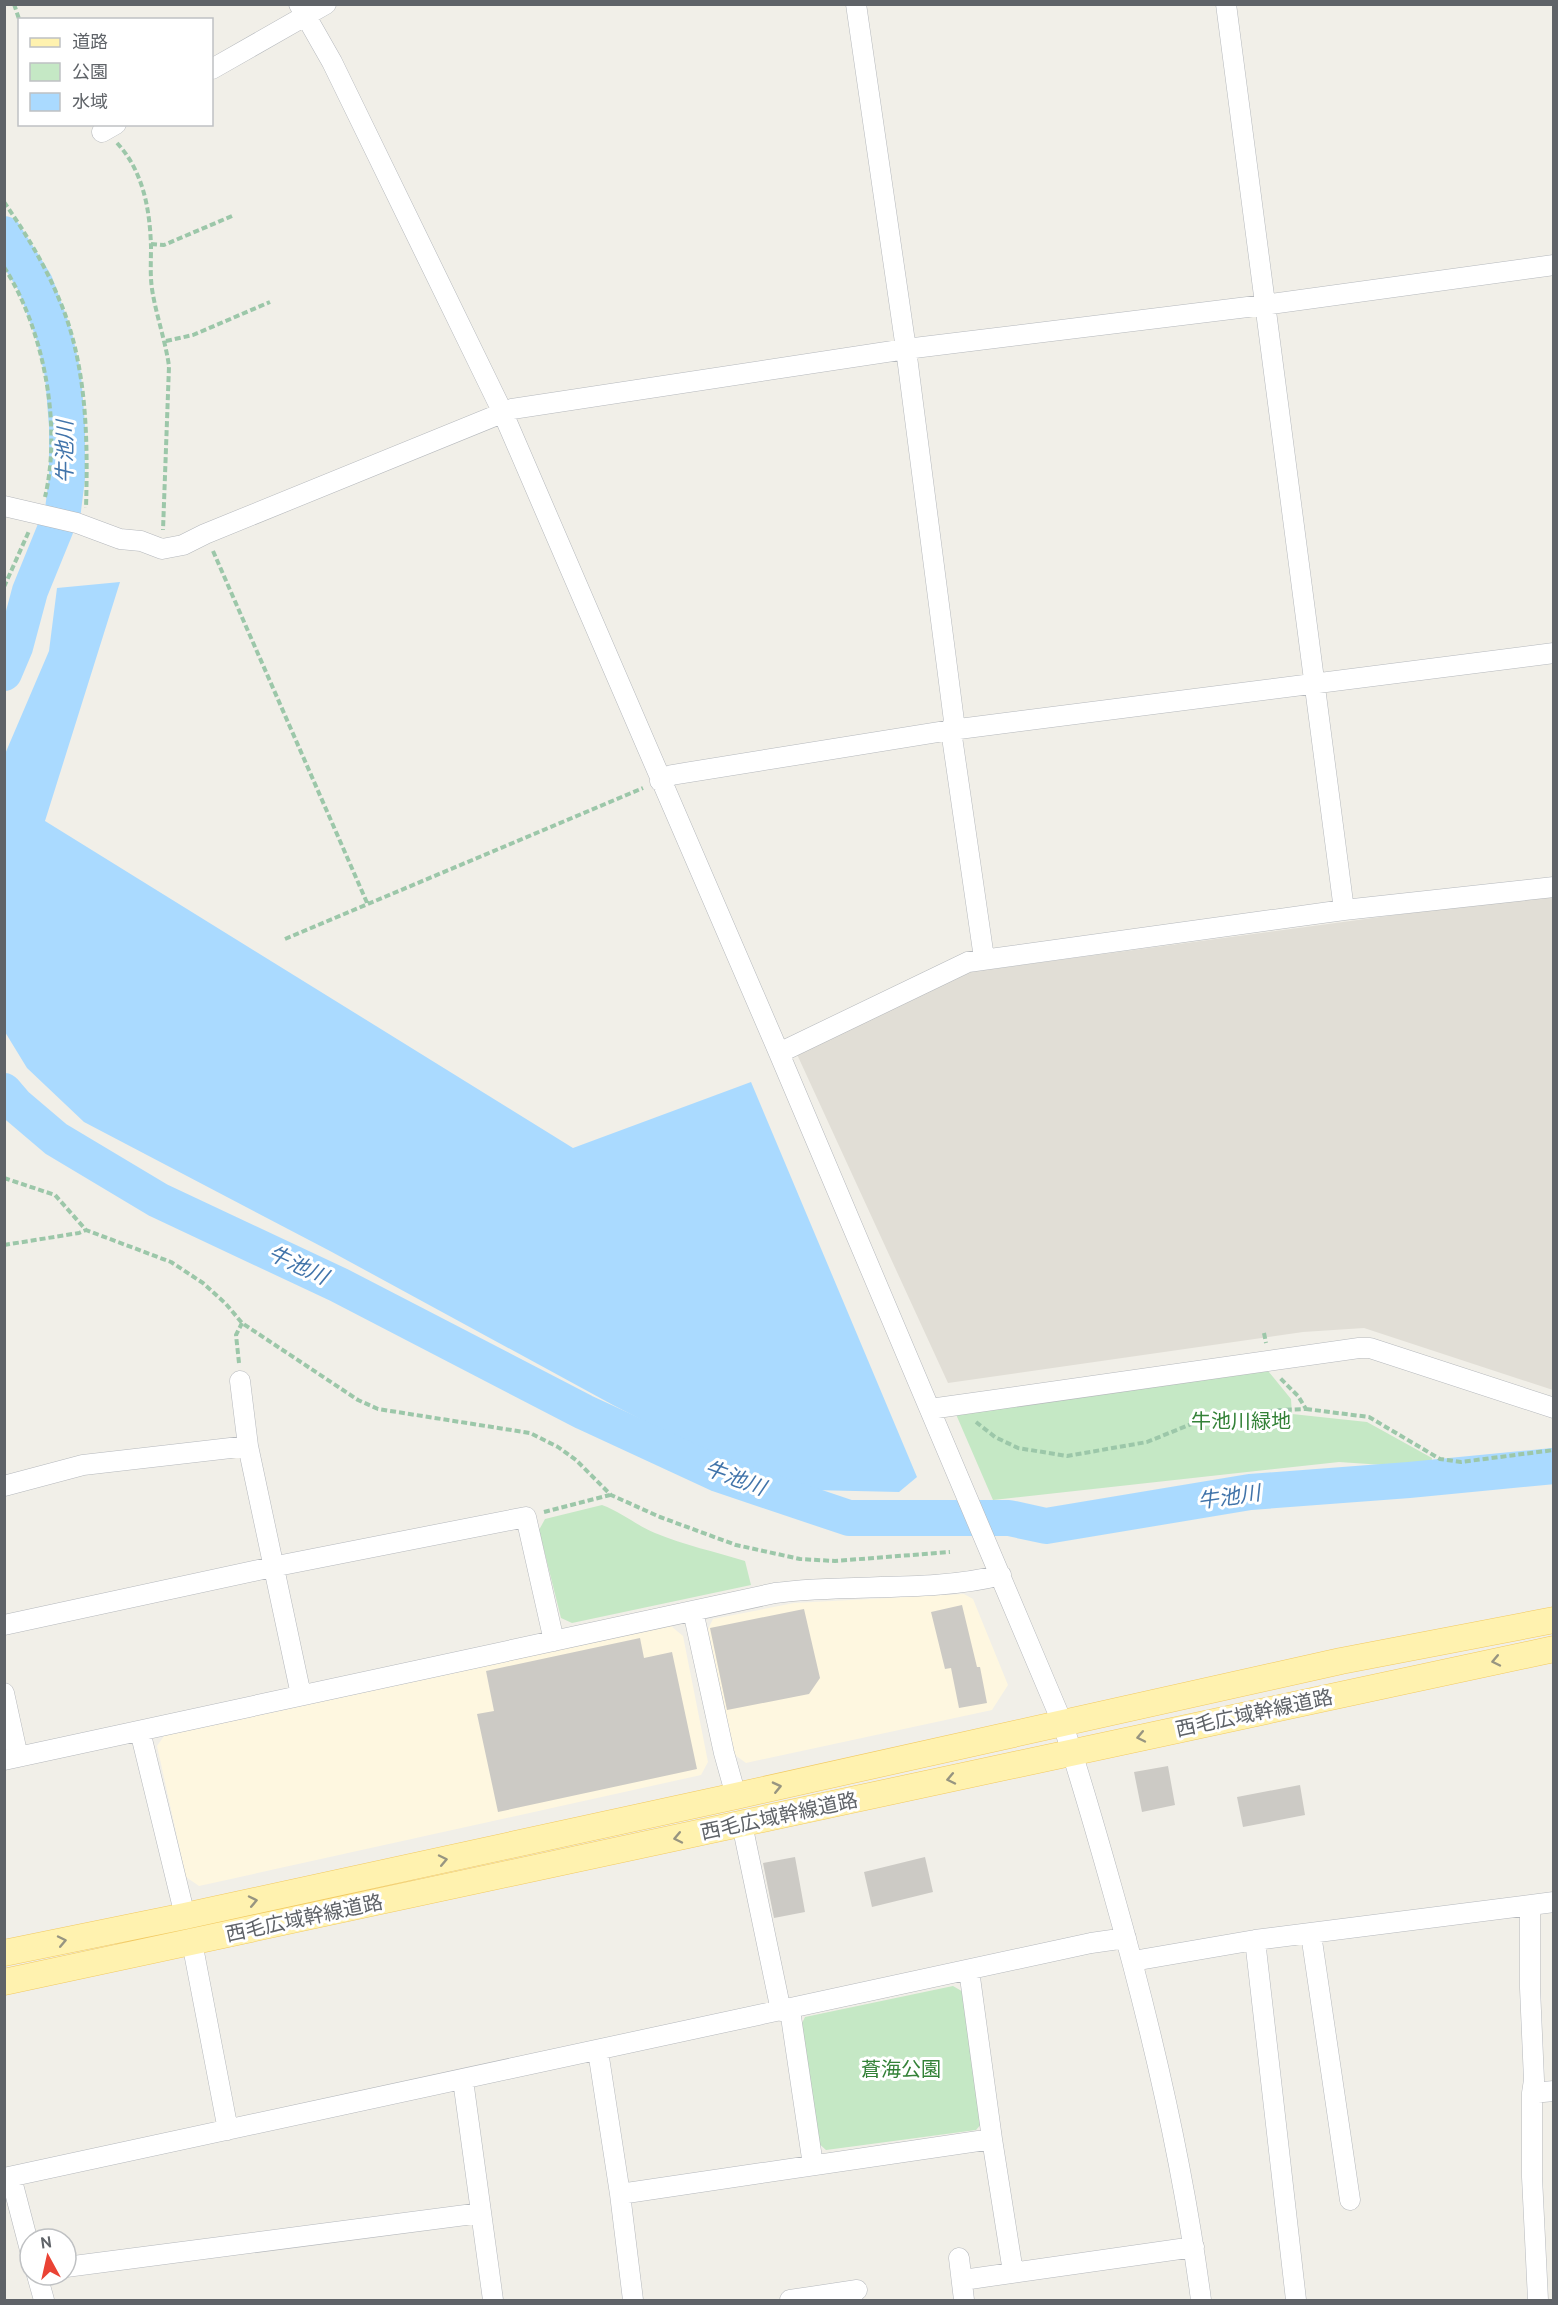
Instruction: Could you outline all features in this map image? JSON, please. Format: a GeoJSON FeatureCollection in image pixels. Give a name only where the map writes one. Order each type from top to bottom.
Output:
{"type":"FeatureCollection","features":[{"type":"Feature","properties":{"kind":"main road","name":"西毛広域幹線道路"},"geometry":{"type":"LineString","coordinates":[[4,1953],[736,1796],[1341,1660],[1554,1620]]}},
{"type":"Feature","properties":{"kind":"main road","name":"西毛広域幹線道路"},"geometry":{"type":"LineString","coordinates":[[4,1982],[1554,1649]]}},
{"type":"Feature","properties":{"kind":"street"},"geometry":{"type":"LineString","coordinates":[[213,68],[302,10],[326,4]]}},
{"type":"Feature","properties":{"kind":"street"},"geometry":{"type":"LineString","coordinates":[[856,4],[906,349],[954,721],[951,730],[984,958]]}},
{"type":"Feature","properties":{"kind":"street"},"geometry":{"type":"LineString","coordinates":[[1226,4],[1344,910]]}},
{"type":"Feature","properties":{"kind":"street"},"geometry":{"type":"LineString","coordinates":[[302,10],[332,62],[503,413],[779,1053],[1062,1722],[1133,1961],[1160,2071],[1194,2247],[1201,2301]]}},
{"type":"Feature","properties":{"kind":"street"},"geometry":{"type":"LineString","coordinates":[[4,506],[81,524],[120,538],[141,541],[162,549],[183,545],[512,409],[906,349],[1264,305],[1554,265]]}},
{"type":"Feature","properties":{"kind":"street"},"geometry":{"type":"LineString","coordinates":[[660,781],[672,775],[951,730],[1554,653]]}},
{"type":"Feature","properties":{"kind":"street"},"geometry":{"type":"LineString","coordinates":[[779,1053],[968,962],[984,958],[1344,910],[1554,887]]}},
{"type":"Feature","properties":{"kind":"street"},"geometry":{"type":"LineString","coordinates":[[930,1409],[1270,1360],[1370,1348],[1554,1408]]}},
{"type":"Feature","properties":{"kind":"street"},"geometry":{"type":"LineString","coordinates":[[240,1381],[248,1446],[301,1695]]}},
{"type":"Feature","properties":{"kind":"street"},"geometry":{"type":"LineString","coordinates":[[4,1486],[83,1466],[248,1446]]}},
{"type":"Feature","properties":{"kind":"street"},"geometry":{"type":"LineString","coordinates":[[4,1625],[273,1567],[526,1517],[554,1641]]}},
{"type":"Feature","properties":{"kind":"street"},"geometry":{"type":"LineString","coordinates":[[4,1693],[11,1759],[794,1590],[965,1582],[1001,1575]]}},
{"type":"Feature","properties":{"kind":"street"},"geometry":{"type":"LineString","coordinates":[[693,1611],[724,1753],[736,1796]]}},
{"type":"Feature","properties":{"kind":"street"},"geometry":{"type":"LineString","coordinates":[[140,1731],[185,1916]]}},
{"type":"Feature","properties":{"kind":"street"},"geometry":{"type":"LineString","coordinates":[[742,1824],[786,2010],[813,2165]]}},
{"type":"Feature","properties":{"kind":"street"},"geometry":{"type":"LineString","coordinates":[[1133,1961],[1255,1940],[1554,1902]]}},
{"type":"Feature","properties":{"kind":"street"},"geometry":{"type":"LineString","coordinates":[[1530,1905],[1530,1988],[1534,2080],[1532,2177],[1545,2262],[1538,2301]]}},
{"type":"Feature","properties":{"kind":"street"},"geometry":{"type":"LineString","coordinates":[[1311,1934],[1350,2200]]}},
{"type":"Feature","properties":{"kind":"street"},"geometry":{"type":"LineString","coordinates":[[23,2227],[8,2178],[1091,1943],[1126,1938]]}},
{"type":"Feature","properties":{"kind":"street"},"geometry":{"type":"LineString","coordinates":[[1255,1940],[1296,2301]]}},
{"type":"Feature","properties":{"kind":"street"},"geometry":{"type":"LineString","coordinates":[[192,1942],[228,2130]]}},
{"type":"Feature","properties":{"kind":"street"},"geometry":{"type":"LineString","coordinates":[[969,1970],[1013,2272]]}},
{"type":"Feature","properties":{"kind":"street"},"geometry":{"type":"LineString","coordinates":[[598,2051],[620,2194],[633,2301]]}},
{"type":"Feature","properties":{"kind":"street"},"geometry":{"type":"LineString","coordinates":[[463,2080],[493,2301]]}},
{"type":"Feature","properties":{"kind":"street"},"geometry":{"type":"LineString","coordinates":[[1532,2093],[1554,2091]]}},
{"type":"Feature","properties":{"kind":"street"},"geometry":{"type":"LineString","coordinates":[[620,2194],[992,2139]]}},
{"type":"Feature","properties":{"kind":"street"},"geometry":{"type":"LineString","coordinates":[[78,2265],[481,2213]]}},
{"type":"Feature","properties":{"kind":"street"},"geometry":{"type":"LineString","coordinates":[[963,2280],[1194,2247]]}},
{"type":"Feature","properties":{"kind":"street"},"geometry":{"type":"LineString","coordinates":[[959,2258],[964,2301]]}},
{"type":"Feature","properties":{"kind":"street"},"geometry":{"type":"LineString","coordinates":[[790,2301],[857,2290]]}},
{"type":"Feature","properties":{"kind":"path"},"geometry":{"type":"LineString","coordinates":[[109,128],[135,169],[145,197],[151,244],[152,286],[156,312],[166,341],[169,366],[162,549]]}},
{"type":"Feature","properties":{"kind":"path"},"geometry":{"type":"LineString","coordinates":[[4,202],[33,248],[55,291],[75,349],[82,387],[85,424],[81,524]]}},
{"type":"Feature","properties":{"kind":"path"},"geometry":{"type":"LineString","coordinates":[[151,244],[164,244],[232,216]]}},
{"type":"Feature","properties":{"kind":"path"},"geometry":{"type":"LineString","coordinates":[[4,267],[14,281],[33,325],[46,378],[51,439],[51,472],[44,498],[43,514],[4,587]]}},
{"type":"Feature","properties":{"kind":"path"},"geometry":{"type":"LineString","coordinates":[[166,341],[193,335],[270,302]]}},
{"type":"Feature","properties":{"kind":"path"},"geometry":{"type":"LineString","coordinates":[[205,534],[368,905]]}},
{"type":"Feature","properties":{"kind":"path"},"geometry":{"type":"LineString","coordinates":[[285,939],[660,781]]}},
{"type":"Feature","properties":{"kind":"path"},"geometry":{"type":"LineString","coordinates":[[4,1178],[55,1195],[86,1230],[171,1262],[203,1283],[226,1304],[242,1323],[358,1400],[378,1409],[530,1433],[576,1460],[610,1495],[677,1524],[736,1545],[800,1559],[835,1561],[950,1552]]}},
{"type":"Feature","properties":{"kind":"path"},"geometry":{"type":"LineString","coordinates":[[4,1245],[86,1230]]}},
{"type":"Feature","properties":{"kind":"path"},"geometry":{"type":"LineString","coordinates":[[240,1381],[236,1335],[242,1323]]}},
{"type":"Feature","properties":{"kind":"path"},"geometry":{"type":"LineString","coordinates":[[1264,1333],[1270,1360],[1282,1382],[1298,1396],[1306,1409]]}},
{"type":"Feature","properties":{"kind":"path"},"geometry":{"type":"LineString","coordinates":[[969,1402],[975,1422],[995,1437],[1018,1448],[1067,1456],[1147,1442],[1194,1423],[1280,1410],[1306,1409],[1369,1418],[1440,1459],[1461,1462],[1554,1450]]}},
{"type":"Feature","properties":{"kind":"path"},"geometry":{"type":"LineString","coordinates":[[526,1517],[610,1495]]}},
{"type":"Feature","properties":{"kind":"shaded area"},"geometry":{"type":"Polygon","coordinates":[[[1553,894],[1553,1390],[1364,1328],[1303,1332],[948,1383],[795,1050],[969,972],[1553,894]]]}},
{"type":"Feature","properties":{"kind":"shaded area"},"geometry":{"type":"Polygon","coordinates":[[[964,1594],[973,1599],[1008,1685],[992,1710],[746,1763],[735,1755],[708,1629],[713,1619],[794,1603],[964,1594]]]}},
{"type":"Feature","properties":{"kind":"shaded area"},"geometry":{"type":"Polygon","coordinates":[[[671,1626],[683,1636],[708,1762],[701,1775],[199,1886],[186,1877],[157,1746],[164,1736],[671,1626]]]}},
{"type":"Feature","properties":{"kind":"green space","name":"牛池川緑地"},"geometry":{"type":"Polygon","coordinates":[[[1264,1366],[1291,1399],[1292,1414],[1367,1422],[1432,1458],[1431,1466],[1339,1462],[993,1500],[955,1412],[1264,1366]]]}},
{"type":"Feature","properties":{"kind":"green space"},"geometry":{"type":"Polygon","coordinates":[[[602,1505],[655,1533],[745,1561],[751,1585],[572,1623],[561,1618],[539,1530],[545,1519],[602,1505]]]}},
{"type":"Feature","properties":{"kind":"green space","name":"蒼海公園"},"geometry":{"type":"Polygon","coordinates":[[[953,1986],[965,1993],[983,2122],[976,2130],[826,2150],[817,2142],[799,2029],[805,2017],[953,1986]]]}},
{"type":"Feature","properties":{"kind":"water"},"geometry":{"type":"Polygon","coordinates":[[[120,582],[45,821],[573,1148],[751,1082],[917,1477],[899,1492],[812,1490],[720,1460],[84,1122],[27,1068],[5,1032],[5,754],[49,651],[57,588],[120,582]]]}},
{"type":"Feature","properties":{"kind":"building"},"geometry":{"type":"Polygon","coordinates":[[[962,1605],[977,1667],[980,1667],[987,1703],[959,1708],[951,1668],[945,1669],[931,1612],[962,1605]]]}},
{"type":"Feature","properties":{"kind":"building"},"geometry":{"type":"Polygon","coordinates":[[[804,1609],[820,1678],[809,1694],[727,1710],[710,1628],[804,1609]]]}},
{"type":"Feature","properties":{"kind":"building"},"geometry":{"type":"Polygon","coordinates":[[[640,1638],[644,1658],[672,1652],[697,1769],[498,1812],[477,1714],[494,1711],[486,1671],[640,1638]]]}},
{"type":"Feature","properties":{"kind":"building"},"geometry":{"type":"Polygon","coordinates":[[[1168,1766],[1175,1805],[1142,1812],[1134,1772],[1168,1766]]]}},
{"type":"Feature","properties":{"kind":"building"},"geometry":{"type":"Polygon","coordinates":[[[1300,1785],[1305,1815],[1243,1827],[1237,1797],[1300,1785]]]}},
{"type":"Feature","properties":{"kind":"building"},"geometry":{"type":"Polygon","coordinates":[[[795,1857],[805,1912],[774,1918],[763,1863],[795,1857]]]}},
{"type":"Feature","properties":{"kind":"building"},"geometry":{"type":"Polygon","coordinates":[[[925,1857],[933,1892],[872,1907],[864,1872],[925,1857]]]}},
{"type":"Feature","properties":{"kind":"waterway","name":"牛池川"},"geometry":{"type":"LineString","coordinates":[[4,234],[35,283],[54,335],[63,375],[67,426],[67,478],[63,510],[30,591],[15,647],[4,673]]}},
{"type":"Feature","properties":{"kind":"waterway","name":"牛池川"},"geometry":{"type":"LineString","coordinates":[[4,1091],[16,1105],[56,1139],[158,1200],[339,1285],[584,1412],[718,1474],[849,1518],[1009,1518],[1046,1526],[1250,1492],[1554,1466]]}}]}
